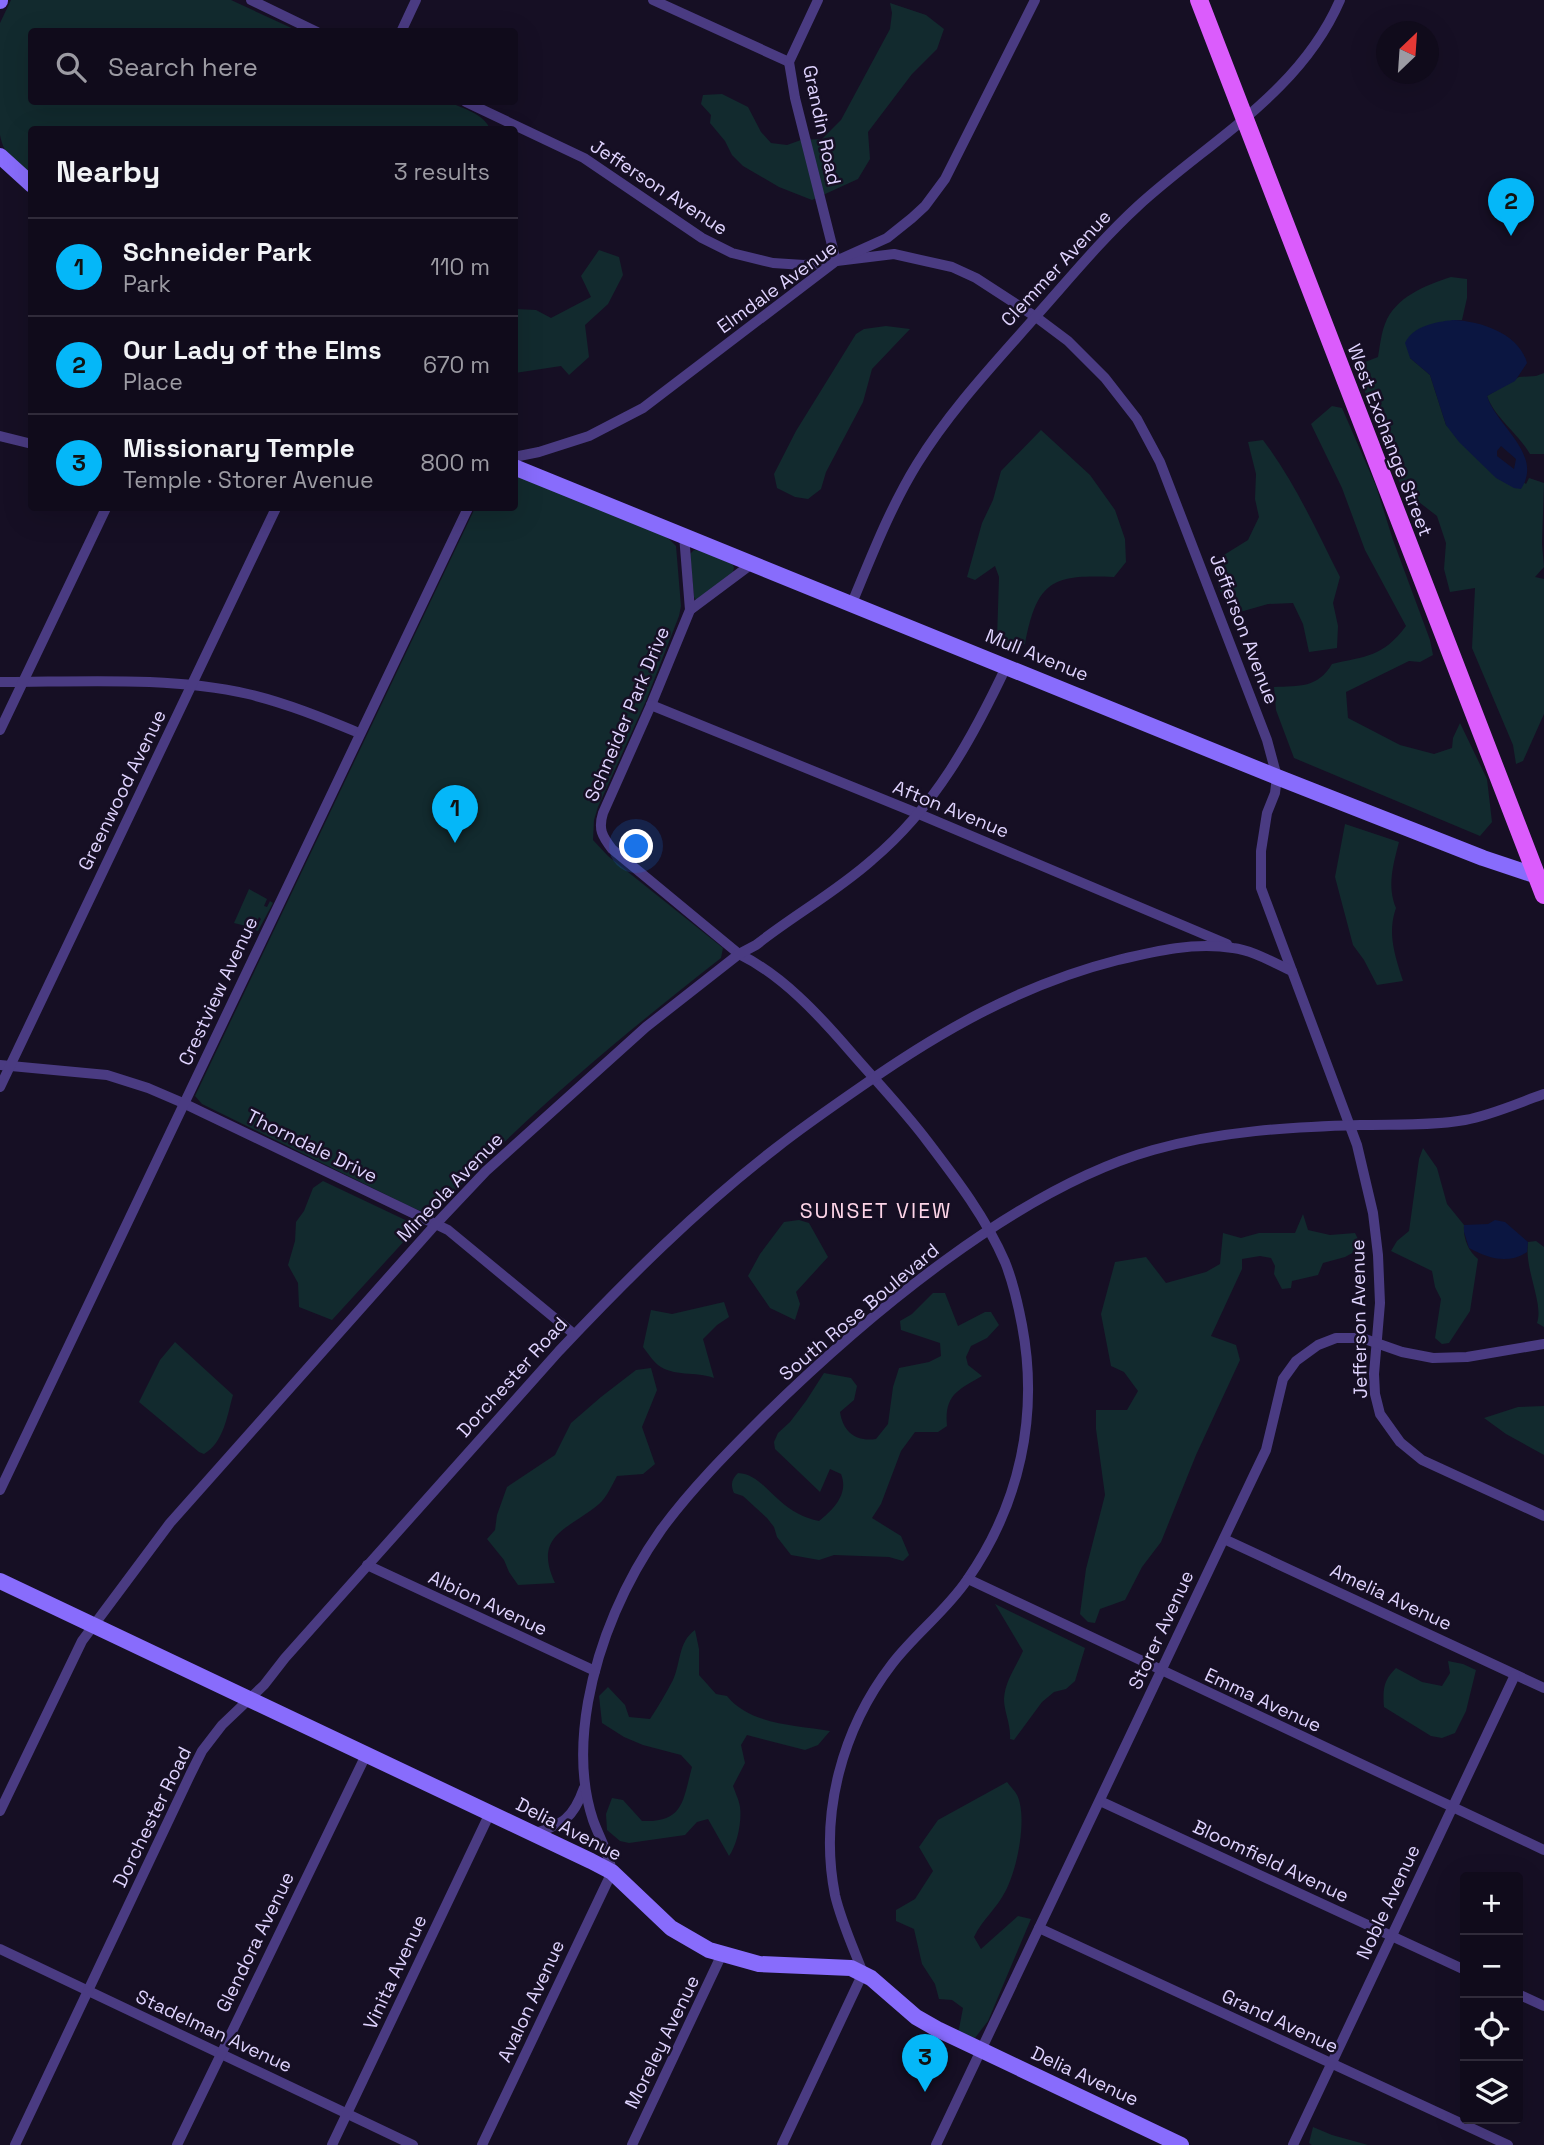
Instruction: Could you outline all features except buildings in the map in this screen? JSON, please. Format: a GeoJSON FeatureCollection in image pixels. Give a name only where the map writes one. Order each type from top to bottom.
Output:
{"type":"FeatureCollection","features":[{"type":"Feature","properties":{"kind":"main road","name":"West Exchange Street"},"geometry":{"type":"LineString","coordinates":[[1199,0],[1540,878],[1544,895]]}},
{"type":"Feature","properties":{"kind":"street"},"geometry":{"type":"LineString","coordinates":[[251,0],[309,28]]}},
{"type":"Feature","properties":{"kind":"street"},"geometry":{"type":"LineString","coordinates":[[403,28],[416,0]]}},
{"type":"Feature","properties":{"kind":"street"},"geometry":{"type":"LineString","coordinates":[[653,0],[789,62]]}},
{"type":"Feature","properties":{"kind":"street","name":"Grandin Road"},"geometry":{"type":"LineString","coordinates":[[818,0],[789,62],[795,98],[836,261]]}},
{"type":"Feature","properties":{"kind":"street","name":"Elmdale Avenue"},"geometry":{"type":"LineString","coordinates":[[518,456],[589,436],[643,408],[836,261],[887,238],[912,218],[936,193],[945,179],[1035,0]]}},
{"type":"Feature","properties":{"kind":"street","name":"Clemmer Avenue"},"geometry":{"type":"LineString","coordinates":[[852,603],[878,539],[918,464],[979,380],[1079,265],[1139,206],[1244,119],[1303,62],[1329,23],[1340,0]]}},
{"type":"Feature","properties":{"kind":"street","name":"Jefferson Avenue"},"geometry":{"type":"LineString","coordinates":[[472,105],[511,126]]}},
{"type":"Feature","properties":{"kind":"street","name":"Jefferson Avenue"},"geometry":{"type":"LineString","coordinates":[[518,129],[584,158],[702,238],[732,253],[773,263],[804,265],[894,254],[952,267],[975,278],[1068,341],[1122,398],[1149,439],[1177,505],[1256,711],[1277,777],[1275,793],[1264,826],[1260,879],[1272,919],[1357,1145],[1373,1213],[1379,1279],[1374,1374],[1380,1414],[1400,1442],[1422,1460],[1544,1516]]}},
{"type":"Feature","properties":{"kind":"street"},"geometry":{"type":"LineString","coordinates":[[0,156],[28,181]]}},
{"type":"Feature","properties":{"kind":"street"},"geometry":{"type":"LineString","coordinates":[[0,171],[28,183]]}},
{"type":"Feature","properties":{"kind":"street"},"geometry":{"type":"LineString","coordinates":[[0,436],[28,443]]}},
{"type":"Feature","properties":{"kind":"street","name":"Mull Avenue"},"geometry":{"type":"LineString","coordinates":[[518,469],[1007,665],[1277,777],[1540,878]]}},
{"type":"Feature","properties":{"kind":"street"},"geometry":{"type":"LineString","coordinates":[[0,730],[105,511]]}},
{"type":"Feature","properties":{"kind":"street","name":"Greenwood Avenue"},"geometry":{"type":"LineString","coordinates":[[0,1087],[5,1065],[275,511]]}},
{"type":"Feature","properties":{"kind":"street","name":"Crestview Avenue"},"geometry":{"type":"LineString","coordinates":[[0,1490],[467,511]]}},
{"type":"Feature","properties":{"kind":"street","name":"Schneider Park Drive"},"geometry":{"type":"LineString","coordinates":[[684,535],[690,610],[603,813],[600,830],[612,849],[739,954]]}},
{"type":"Feature","properties":{"kind":"street","name":"Schneider Park Drive"},"geometry":{"type":"LineString","coordinates":[[690,610],[753,563]]}},
{"type":"Feature","properties":{"kind":"street","name":"Mineola Avenue"},"geometry":{"type":"LineString","coordinates":[[0,1811],[72,1660],[92,1625],[170,1523],[486,1171],[646,1027],[739,954],[756,945],[856,874],[905,830],[964,752],[1007,665]]}},
{"type":"Feature","properties":{"kind":"street"},"geometry":{"type":"LineString","coordinates":[[0,682],[191,686],[244,693],[285,704],[359,733]]}},
{"type":"Feature","properties":{"kind":"street","name":"Afton Avenue"},"geometry":{"type":"LineString","coordinates":[[651,705],[919,814],[1236,948]]}},
{"type":"Feature","properties":{"kind":"street","name":"Dorchester Road"},"geometry":{"type":"LineString","coordinates":[[15,2145],[202,1751],[222,1725],[264,1685],[367,1565],[574,1334],[656,1252],[727,1188],[799,1130],[926,1042],[970,1017],[1063,976],[1154,951],[1194,945],[1236,948],[1292,971]]}},
{"type":"Feature","properties":{"kind":"street"},"geometry":{"type":"LineString","coordinates":[[739,954],[784,985],[838,1037],[952,1174],[989,1231],[1006,1265],[1018,1304],[1028,1365],[1024,1450],[1009,1502],[988,1548],[968,1580],[906,1646],[874,1688],[854,1729],[840,1769],[830,1828],[832,1872],[839,1910],[863,1973],[782,2145]]}},
{"type":"Feature","properties":{"kind":"street","name":"Thorndale Drive"},"geometry":{"type":"LineString","coordinates":[[5,1065],[107,1076],[150,1088],[183,1103],[448,1230],[574,1334]]}},
{"type":"Feature","properties":{"kind":"street","name":"South Rose Boulevard"},"geometry":{"type":"LineString","coordinates":[[612,1872],[610,1858],[592,1815],[585,1786],[583,1747],[588,1702],[606,1634],[632,1578],[663,1528],[694,1489],[784,1396],[844,1343],[912,1287],[989,1231],[1061,1187],[1113,1163],[1201,1138],[1256,1130],[1463,1121],[1500,1111],[1544,1094]]}},
{"type":"Feature","properties":{"kind":"street","name":"Storer Avenue"},"geometry":{"type":"LineString","coordinates":[[936,2145],[1266,1450],[1279,1391],[1296,1361],[1311,1348],[1336,1338],[1362,1338],[1377,1345],[1433,1358],[1467,1357],[1544,1344]]}},
{"type":"Feature","properties":{"kind":"street","name":"Amelia Avenue"},"geometry":{"type":"LineString","coordinates":[[1224,1539],[1544,1688]]}},
{"type":"Feature","properties":{"kind":"street","name":"Albion Avenue"},"geometry":{"type":"LineString","coordinates":[[367,1565],[595,1671]]}},
{"type":"Feature","properties":{"kind":"street","name":"Emma Avenue"},"geometry":{"type":"LineString","coordinates":[[968,1580],[1544,1850]]}},
{"type":"Feature","properties":{"kind":"street","name":"Delia Avenue"},"geometry":{"type":"LineString","coordinates":[[0,1581],[612,1872],[671,1928],[709,1950],[760,1964],[851,1968],[863,1973],[916,2017],[1181,2145]]}},
{"type":"Feature","properties":{"kind":"street","name":"Noble Avenue"},"geometry":{"type":"LineString","coordinates":[[1293,2145],[1515,1675]]}},
{"type":"Feature","properties":{"kind":"street","name":"Glendora Avenue"},"geometry":{"type":"LineString","coordinates":[[177,2145],[366,1755]]}},
{"type":"Feature","properties":{"kind":"street"},"geometry":{"type":"LineString","coordinates":[[533,1834],[565,1820],[574,1811],[585,1786]]}},
{"type":"Feature","properties":{"kind":"street","name":"Bloomfield Avenue"},"geometry":{"type":"LineString","coordinates":[[1100,1801],[1460,1968]]}},
{"type":"Feature","properties":{"kind":"street","name":"Vinita Avenue"},"geometry":{"type":"LineString","coordinates":[[331,2145],[490,1813]]}},
{"type":"Feature","properties":{"kind":"street","name":"Avalon Avenue"},"geometry":{"type":"LineString","coordinates":[[482,2145],[612,1872]]}},
{"type":"Feature","properties":{"kind":"street","name":"Grand Avenue"},"geometry":{"type":"LineString","coordinates":[[1039,1928],[1508,2145]]}},
{"type":"Feature","properties":{"kind":"street","name":"Stadelman Avenue"},"geometry":{"type":"LineString","coordinates":[[0,1949],[413,2145]]}},
{"type":"Feature","properties":{"kind":"street","name":"Moreley Avenue"},"geometry":{"type":"LineString","coordinates":[[632,2145],[722,1954]]}},
{"type":"Feature","properties":{"kind":"street"},"geometry":{"type":"LineString","coordinates":[[1523,1996],[1544,2007]]}},
{"type":"Feature","properties":{"kind":"green space"},"geometry":{"type":"Polygon","coordinates":[[[11,0],[231,0],[292,28],[28,28],[28,105],[456,105],[478,115],[488,126],[28,126],[28,173],[7,154],[0,135],[0,23],[11,0]]]}},
{"type":"Feature","properties":{"kind":"green space"},"geometry":{"type":"Polygon","coordinates":[[[890,3],[926,15],[944,29],[937,49],[912,74],[868,132],[870,159],[858,179],[812,200],[779,187],[743,166],[710,123],[711,115],[701,104],[703,95],[722,94],[748,107],[761,132],[771,143],[787,145],[801,140],[822,139],[841,120],[890,29],[890,3]]]}},
{"type":"Feature","properties":{"kind":"green space"},"geometry":{"type":"Polygon","coordinates":[[[599,250],[619,257],[623,275],[608,304],[585,325],[589,357],[569,375],[561,366],[518,373],[518,309],[536,310],[551,318],[591,297],[581,276],[599,250]]]}},
{"type":"Feature","properties":{"kind":"green space"},"geometry":{"type":"Polygon","coordinates":[[[1451,277],[1467,279],[1467,298],[1462,320],[1453,320],[1410,358],[1430,375],[1446,425],[1526,484],[1529,478],[1544,483],[1544,567],[1535,577],[1544,579],[1544,714],[1523,761],[1516,764],[1513,745],[1472,648],[1475,588],[1450,592],[1444,569],[1446,543],[1437,516],[1402,489],[1355,366],[1378,357],[1384,328],[1396,306],[1412,293],[1451,277]]]}},
{"type":"Feature","properties":{"kind":"green space"},"geometry":{"type":"Polygon","coordinates":[[[886,326],[910,329],[872,369],[863,402],[826,472],[821,489],[808,499],[795,497],[777,488],[774,474],[796,431],[856,334],[864,329],[886,326]]]}},
{"type":"Feature","properties":{"kind":"green space"},"geometry":{"type":"Polygon","coordinates":[[[1544,373],[1544,454],[1530,454],[1495,411],[1487,396],[1519,377],[1544,373]]]}},
{"type":"Feature","properties":{"kind":"green space"},"geometry":{"type":"Polygon","coordinates":[[[1332,406],[1342,408],[1376,486],[1433,655],[1420,662],[1409,661],[1346,692],[1348,718],[1400,745],[1434,754],[1452,748],[1460,723],[1487,779],[1492,822],[1480,836],[1294,758],[1276,710],[1274,687],[1300,686],[1314,682],[1327,672],[1332,664],[1381,650],[1406,626],[1365,550],[1342,488],[1311,424],[1332,406]]]}},
{"type":"Feature","properties":{"kind":"green space"},"geometry":{"type":"Polygon","coordinates":[[[1041,430],[1090,475],[1115,510],[1125,539],[1126,562],[1114,577],[1076,577],[1051,586],[1042,594],[1035,607],[1025,644],[1009,648],[997,639],[999,577],[995,566],[975,580],[967,577],[982,523],[993,500],[1001,471],[1041,430]]]}},
{"type":"Feature","properties":{"kind":"green space"},"geometry":{"type":"Polygon","coordinates":[[[1263,440],[1295,489],[1340,577],[1333,603],[1338,626],[1337,648],[1309,652],[1303,624],[1293,603],[1268,604],[1233,614],[1218,587],[1219,558],[1248,540],[1259,517],[1255,499],[1256,474],[1248,442],[1263,440]]]}},
{"type":"Feature","properties":{"kind":"green space"},"geometry":{"type":"Polygon","coordinates":[[[518,476],[670,540],[676,546],[681,606],[679,616],[645,703],[598,807],[593,840],[608,856],[723,948],[721,958],[574,1078],[431,1213],[407,1205],[202,1104],[195,1096],[474,511],[518,511],[518,476]]]}},
{"type":"Feature","properties":{"kind":"green space"},"geometry":{"type":"Polygon","coordinates":[[[694,550],[702,551],[734,567],[733,572],[696,600],[690,554],[694,550]]]}},
{"type":"Feature","properties":{"kind":"green space"},"geometry":{"type":"Polygon","coordinates":[[[1345,824],[1399,842],[1392,875],[1396,908],[1392,935],[1403,981],[1377,985],[1353,945],[1335,877],[1345,824]]]}},
{"type":"Feature","properties":{"kind":"green space"},"geometry":{"type":"Polygon","coordinates":[[[249,889],[267,899],[264,906],[267,907],[270,901],[273,903],[258,931],[255,930],[261,919],[259,917],[254,928],[234,923],[249,889]]]}},
{"type":"Feature","properties":{"kind":"green space"},"geometry":{"type":"Polygon","coordinates":[[[1423,1148],[1437,1168],[1447,1204],[1464,1225],[1467,1244],[1478,1259],[1470,1311],[1449,1343],[1442,1344],[1435,1338],[1441,1299],[1432,1271],[1391,1251],[1397,1241],[1409,1231],[1419,1159],[1423,1148]]]}},
{"type":"Feature","properties":{"kind":"green space"},"geometry":{"type":"Polygon","coordinates":[[[323,1181],[418,1226],[332,1320],[299,1307],[298,1283],[288,1265],[295,1241],[296,1222],[304,1211],[313,1188],[323,1181]]]}},
{"type":"Feature","properties":{"kind":"green space"},"geometry":{"type":"Polygon","coordinates":[[[1303,1214],[1308,1230],[1330,1235],[1355,1233],[1359,1241],[1356,1251],[1323,1263],[1318,1275],[1292,1281],[1291,1288],[1282,1289],[1274,1274],[1275,1266],[1271,1258],[1260,1256],[1242,1259],[1242,1269],[1211,1336],[1236,1345],[1240,1360],[1196,1455],[1161,1542],[1142,1567],[1125,1600],[1100,1609],[1095,1623],[1088,1622],[1080,1614],[1086,1569],[1105,1495],[1096,1410],[1127,1410],[1138,1391],[1124,1372],[1111,1366],[1101,1314],[1115,1262],[1146,1257],[1166,1283],[1206,1272],[1220,1264],[1223,1233],[1241,1238],[1259,1233],[1295,1233],[1303,1214]]]}},
{"type":"Feature","properties":{"kind":"green space"},"geometry":{"type":"Polygon","coordinates":[[[799,1220],[809,1223],[828,1257],[796,1292],[800,1304],[795,1320],[770,1308],[748,1276],[760,1254],[784,1222],[799,1220]]]}},
{"type":"Feature","properties":{"kind":"green space"},"geometry":{"type":"Polygon","coordinates":[[[1536,1241],[1544,1247],[1544,1327],[1537,1323],[1538,1306],[1529,1263],[1528,1242],[1536,1241]]]}},
{"type":"Feature","properties":{"kind":"green space"},"geometry":{"type":"Polygon","coordinates":[[[933,1293],[945,1293],[958,1326],[985,1312],[991,1312],[999,1325],[987,1338],[971,1346],[966,1357],[968,1365],[982,1376],[950,1400],[947,1426],[938,1432],[915,1432],[901,1451],[881,1504],[872,1518],[901,1536],[909,1555],[903,1561],[889,1557],[834,1555],[819,1560],[791,1555],[767,1518],[743,1496],[734,1493],[733,1480],[738,1473],[750,1476],[798,1514],[819,1521],[825,1516],[842,1494],[841,1474],[830,1469],[820,1492],[775,1449],[774,1442],[778,1433],[790,1422],[824,1373],[851,1378],[857,1386],[854,1400],[840,1412],[844,1425],[857,1437],[876,1439],[888,1424],[893,1387],[899,1368],[929,1362],[941,1356],[940,1343],[901,1330],[900,1321],[912,1314],[933,1293]]]}},
{"type":"Feature","properties":{"kind":"green space"},"geometry":{"type":"Polygon","coordinates":[[[724,1302],[729,1317],[703,1339],[714,1378],[664,1369],[643,1347],[651,1310],[672,1314],[724,1302]]]}},
{"type":"Feature","properties":{"kind":"green space"},"geometry":{"type":"Polygon","coordinates":[[[175,1342],[233,1395],[220,1436],[204,1454],[139,1402],[160,1360],[175,1342]]]}},
{"type":"Feature","properties":{"kind":"green space"},"geometry":{"type":"Polygon","coordinates":[[[651,1368],[657,1390],[642,1427],[655,1464],[643,1474],[617,1476],[599,1504],[558,1534],[551,1543],[548,1554],[555,1583],[518,1585],[504,1560],[487,1539],[495,1530],[497,1515],[507,1487],[555,1455],[571,1423],[601,1397],[636,1370],[651,1368]]]}},
{"type":"Feature","properties":{"kind":"green space"},"geometry":{"type":"Polygon","coordinates":[[[1544,1406],[1544,1455],[1484,1418],[1518,1407],[1544,1406]]]}},
{"type":"Feature","properties":{"kind":"green space"},"geometry":{"type":"Polygon","coordinates":[[[995,1604],[1085,1648],[1075,1681],[1042,1702],[1014,1740],[1010,1739],[1004,1699],[1009,1680],[1023,1651],[995,1604]]]}},
{"type":"Feature","properties":{"kind":"green space"},"geometry":{"type":"Polygon","coordinates":[[[695,1630],[699,1649],[699,1675],[716,1694],[727,1696],[737,1706],[761,1718],[830,1731],[818,1745],[805,1750],[747,1735],[741,1745],[745,1763],[733,1786],[739,1804],[740,1819],[737,1840],[729,1856],[708,1819],[697,1822],[685,1835],[629,1843],[620,1841],[607,1830],[606,1814],[612,1798],[623,1800],[642,1821],[656,1821],[674,1813],[683,1799],[692,1767],[681,1755],[643,1745],[602,1723],[599,1696],[608,1687],[625,1705],[629,1717],[650,1719],[673,1680],[686,1640],[695,1630]]]}},
{"type":"Feature","properties":{"kind":"green space"},"geometry":{"type":"Polygon","coordinates":[[[1448,1661],[1476,1670],[1466,1711],[1455,1733],[1442,1738],[1431,1736],[1384,1707],[1385,1686],[1388,1677],[1396,1668],[1422,1682],[1442,1686],[1450,1673],[1448,1661]]]}},
{"type":"Feature","properties":{"kind":"green space"},"geometry":{"type":"Polygon","coordinates":[[[1007,1782],[1016,1793],[1020,1805],[1020,1844],[1005,1892],[974,1937],[981,1949],[1018,1916],[1031,1919],[988,2021],[975,2038],[958,2034],[963,2008],[952,2000],[939,1999],[935,1984],[922,1964],[914,1929],[896,1921],[896,1910],[915,1899],[933,1871],[919,1847],[938,1820],[1007,1782]]]}},
{"type":"Feature","properties":{"kind":"green space"},"geometry":{"type":"Polygon","coordinates":[[[1313,2127],[1368,2145],[1312,2145],[1309,2143],[1313,2127]]]}},
{"type":"Feature","properties":{"kind":"water"},"geometry":{"type":"Polygon","coordinates":[[[1453,320],[1475,323],[1497,331],[1507,336],[1523,353],[1527,363],[1515,381],[1487,396],[1523,452],[1527,476],[1521,489],[1496,478],[1459,442],[1446,425],[1430,375],[1410,358],[1405,343],[1413,333],[1425,326],[1453,320]],[[1501,446],[1497,451],[1497,456],[1514,469],[1516,459],[1501,446]]]}},
{"type":"Feature","properties":{"kind":"water"},"geometry":{"type":"Polygon","coordinates":[[[1495,1220],[1505,1222],[1528,1242],[1527,1252],[1512,1258],[1498,1259],[1469,1248],[1464,1225],[1488,1224],[1495,1220]]]}},
{"type":"Feature","properties":{"kind":"place","name":"Our Lady of the Elms"},"geometry":{"type":"Point","coordinates":[1511,236]}},
{"type":"Feature","properties":{"kind":"place","name":"Schneider Park"},"geometry":{"type":"Point","coordinates":[455,843]}},
{"type":"Feature","properties":{"kind":"place","name":"Missionary Temple"},"geometry":{"type":"Point","coordinates":[925,2092]}},
{"type":"Feature","properties":{"kind":"district","name":"SUNSET VIEW"},"geometry":{"type":"Point","coordinates":[876,1210]}}]}
